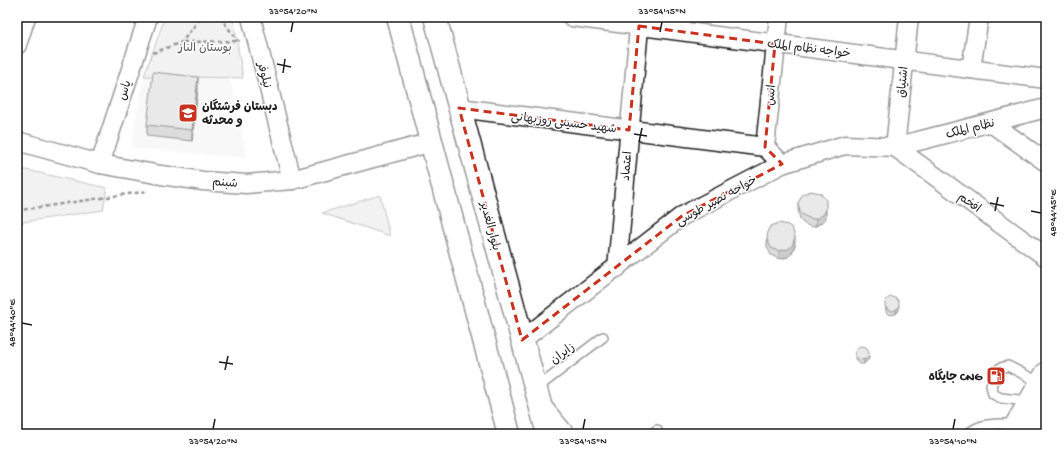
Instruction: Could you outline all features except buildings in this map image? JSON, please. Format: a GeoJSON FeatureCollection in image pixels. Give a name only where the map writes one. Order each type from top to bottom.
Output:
{"type":"FeatureCollection","features":[{"type":"Feature","properties":{"kind":"main road"},"geometry":{"type":"LineString","coordinates":[[398,17],[509,434]]}},
{"type":"Feature","properties":{"kind":"main road","name":"بلوار الغدیر"},"geometry":{"type":"LineString","coordinates":[[435,17],[548,434]]}},
{"type":"Feature","properties":{"kind":"main road"},"geometry":{"type":"LineString","coordinates":[[1021,431],[1038,406],[1044,376]]}},
{"type":"Feature","properties":{"kind":"street"},"geometry":{"type":"LineString","coordinates":[[17,45],[26,17]]}},
{"type":"Feature","properties":{"kind":"street","name":"یاس"},"geometry":{"type":"LineString","coordinates":[[100,164],[148,17]]}},
{"type":"Feature","properties":{"kind":"street","name":"نیلوفر"},"geometry":{"type":"LineString","coordinates":[[251,17],[292,180]]}},
{"type":"Feature","properties":{"kind":"street","name":"خواجه نظام الملک"},"geometry":{"type":"LineString","coordinates":[[572,17],[639,21],[776,44],[1046,79]]}},
{"type":"Feature","properties":{"kind":"street","name":"انس"},"geometry":{"type":"LineString","coordinates":[[765,147],[779,17]]}},
{"type":"Feature","properties":{"kind":"street","name":"اشتیاق"},"geometry":{"type":"LineString","coordinates":[[895,147],[909,17]]}},
{"type":"Feature","properties":{"kind":"street"},"geometry":{"type":"LineString","coordinates":[[971,69],[979,17]]}},
{"type":"Feature","properties":{"kind":"street","name":"اعتماد"},"geometry":{"type":"LineString","coordinates":[[617,268],[639,21]]}},
{"type":"Feature","properties":{"kind":"street","name":"شهید حسینی روزبهانی"},"geometry":{"type":"LineString","coordinates":[[459,108],[765,147]]}},
{"type":"Feature","properties":{"kind":"street","name":"نظام الملک"},"geometry":{"type":"LineString","coordinates":[[895,147],[1046,108]]}},
{"type":"Feature","properties":{"kind":"street"},"geometry":{"type":"LineString","coordinates":[[991,123],[1046,162]]}},
{"type":"Feature","properties":{"kind":"street","name":"شبنم"},"geometry":{"type":"LineString","coordinates":[[17,141],[100,164],[203,181],[246,184],[292,180],[432,142]]}},
{"type":"Feature","properties":{"kind":"street","name":"خواجه نصیر طوسی"},"geometry":{"type":"LineString","coordinates":[[522,340],[617,268],[682,216],[782,164],[845,145],[895,147]]}},
{"type":"Feature","properties":{"kind":"street"},"geometry":{"type":"LineString","coordinates":[[765,147],[782,164]]}},
{"type":"Feature","properties":{"kind":"street","name":"افخم"},"geometry":{"type":"LineString","coordinates":[[895,147],[1046,257]]}},
{"type":"Feature","properties":{"kind":"street"},"geometry":{"type":"LineString","coordinates":[[538,396],[565,434]]}},
{"type":"Feature","properties":{"kind":"lane","name":"زایران"},"geometry":{"type":"LineString","coordinates":[[538,396],[604,337]]}},
{"type":"Feature","properties":{"kind":"lane"},"geometry":{"type":"LineString","coordinates":[[1038,406],[1001,398],[994,394],[991,385],[1000,368],[1008,366],[1031,378],[1044,376]]}},
{"type":"Feature","properties":{"kind":"lane"},"geometry":{"type":"LineString","coordinates":[[968,434],[976,427],[989,424],[1021,431]]}},
{"type":"Feature","properties":{"kind":"path"},"geometry":{"type":"LineString","coordinates":[[182,42],[201,17]]}},
{"type":"Feature","properties":{"kind":"path"},"geometry":{"type":"LineString","coordinates":[[220,17],[238,41]]}},
{"type":"Feature","properties":{"kind":"path"},"geometry":{"type":"LineString","coordinates":[[134,59],[182,42],[257,41]]}},
{"type":"Feature","properties":{"kind":"path"},"geometry":{"type":"LineString","coordinates":[[17,209],[21,210],[150,190]]}},
{"type":"Feature","properties":{"kind":"highlighted area"},"geometry":{"type":"Polygon","coordinates":[[[639,26],[775,44],[765,147],[782,164],[682,216],[522,340],[459,108],[629,130],[639,26]]]}},
{"type":"Feature","properties":{"kind":"shaded area","name":"دبستان فرشتگان و محدثه"},"geometry":{"type":"Polygon","coordinates":[[[144,76],[230,77],[247,158],[131,148],[144,76]]]}},
{"type":"Feature","properties":{"kind":"green space","name":"بوستان الناز"},"geometry":{"type":"Polygon","coordinates":[[[165,17],[233,17],[243,78],[144,76],[165,17]]]}},
{"type":"Feature","properties":{"kind":"green space"},"geometry":{"type":"Polygon","coordinates":[[[17,168],[107,188],[103,210],[17,223],[17,168]]]}},
{"type":"Feature","properties":{"kind":"green space"},"geometry":{"type":"Polygon","coordinates":[[[380,195],[390,236],[322,213],[380,195]]]}},
{"type":"Feature","properties":{"kind":"place","name":"دبستان فرشتگان و محدثه"},"geometry":{"type":"Point","coordinates":[188,113]}},
{"type":"Feature","properties":{"kind":"place","name":"جایگاه CNG"},"geometry":{"type":"Point","coordinates":[996,376]}}]}
